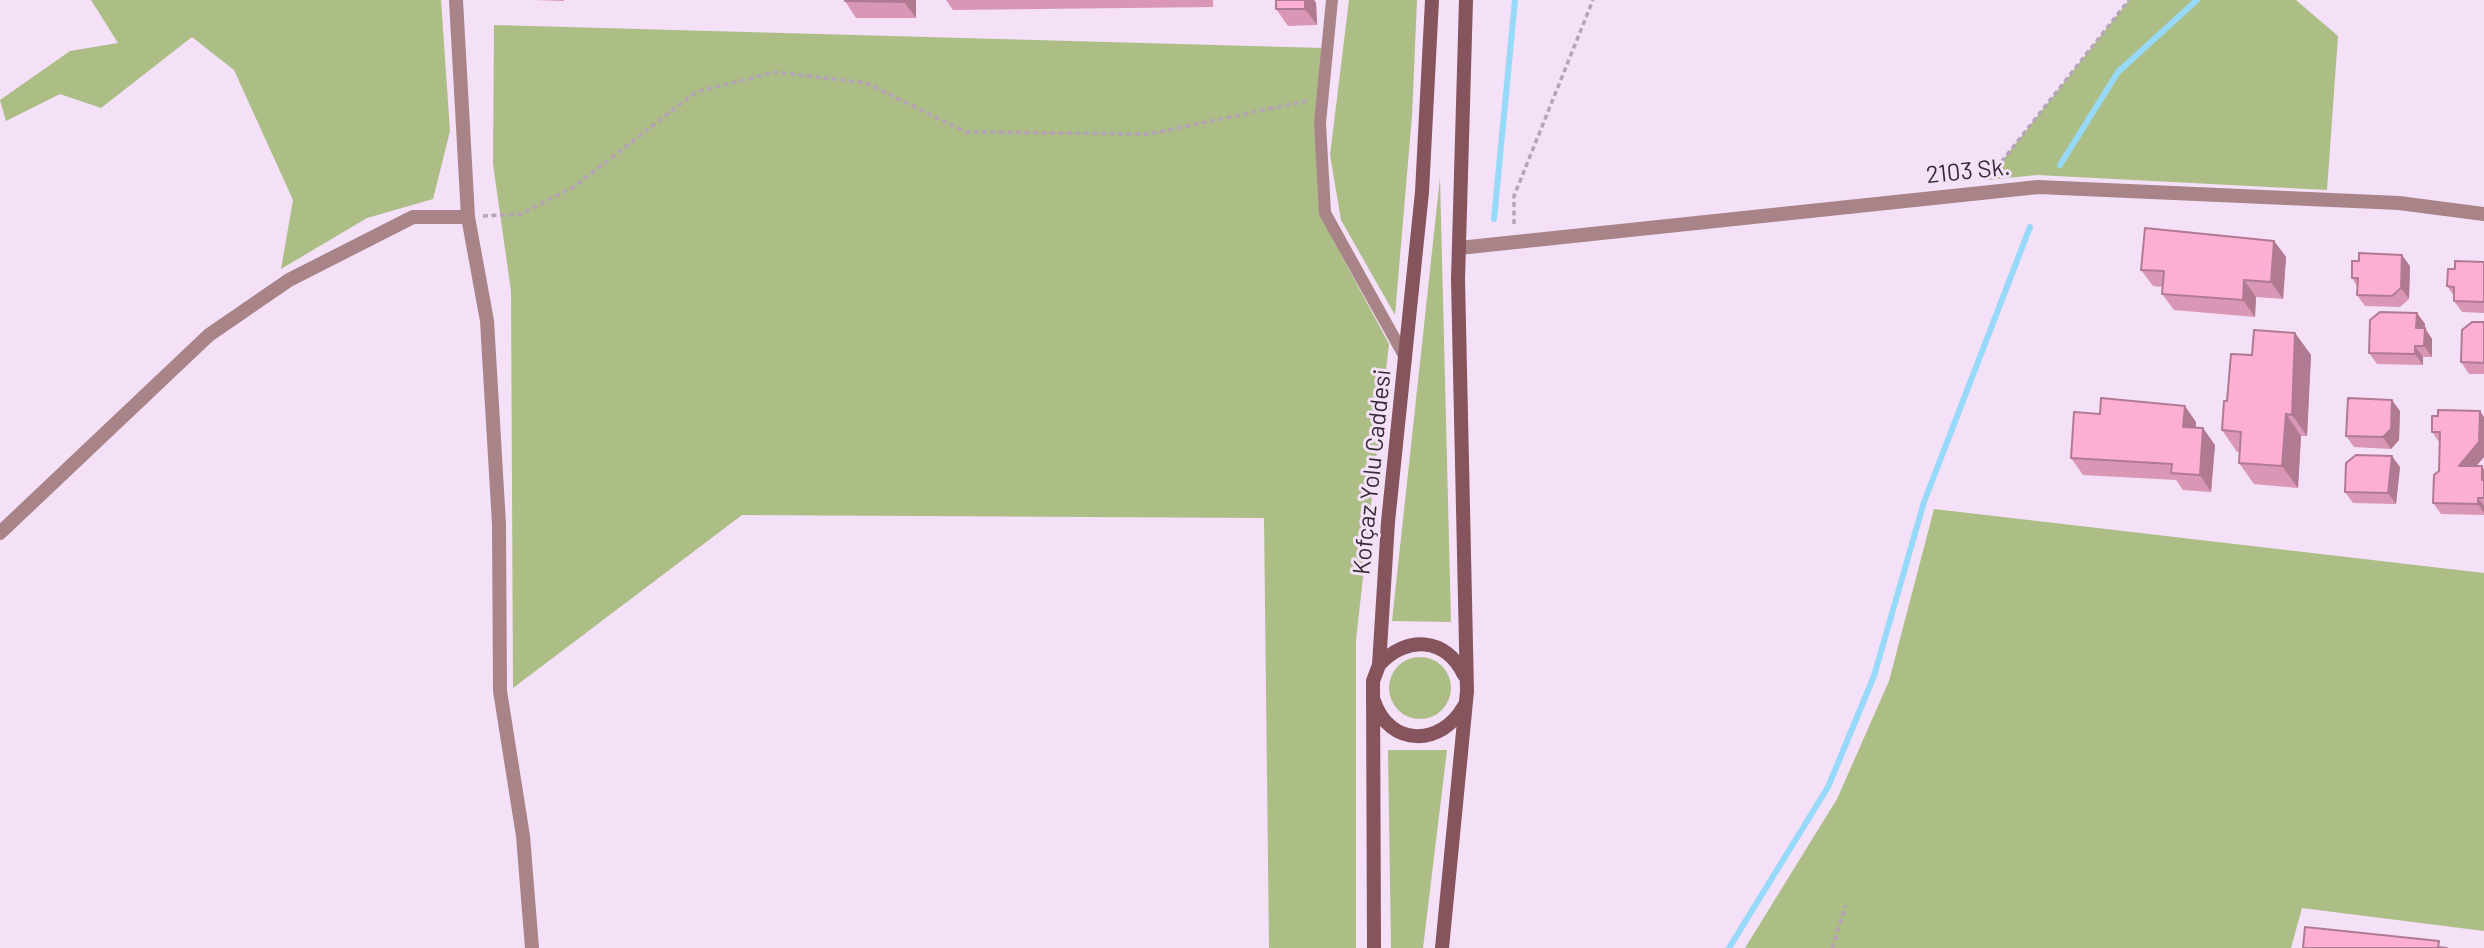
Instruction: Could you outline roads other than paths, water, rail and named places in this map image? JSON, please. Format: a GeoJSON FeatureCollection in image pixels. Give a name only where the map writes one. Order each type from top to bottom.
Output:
{"type":"FeatureCollection","features":[{"type":"Feature","properties":{"kind":"main road","name":"Kofçaz Yolu Caddesi"},"geometry":{"type":"LineString","coordinates":[[1374,948],[1373,681],[1379,665],[1388,522],[1426,144],[1432,0]]}},
{"type":"Feature","properties":{"kind":"main road"},"geometry":{"type":"LineString","coordinates":[[1443,948],[1467,691],[1459,248],[1466,0]]}},
{"type":"Feature","properties":{"kind":"main road"},"geometry":{"type":"LineString","coordinates":[[1379,665],[1390,653],[1404,645],[1420,643],[1448,652],[1465,676]]}},
{"type":"Feature","properties":{"kind":"main road"},"geometry":{"type":"LineString","coordinates":[[1373,697],[1378,712],[1388,725],[1402,733],[1418,737],[1446,729],[1464,706]]}},
{"type":"Feature","properties":{"kind":"street"},"geometry":{"type":"LineString","coordinates":[[456,0],[468,217],[487,321],[499,524],[500,691],[523,836],[533,948]]}},
{"type":"Feature","properties":{"kind":"street","name":"2103 Sk."},"geometry":{"type":"LineString","coordinates":[[1459,248],[2052,187],[2399,203],[2484,214]]}},
{"type":"Feature","properties":{"kind":"street"},"geometry":{"type":"LineString","coordinates":[[0,533],[209,335],[289,280],[414,217],[468,217]]}},
{"type":"Feature","properties":{"kind":"lane"},"geometry":{"type":"LineString","coordinates":[[1332,0],[1320,122],[1325,212],[1406,359]]}},
{"type":"Feature","properties":{"kind":"waterway"},"geometry":{"type":"LineString","coordinates":[[1494,219],[1515,0]]}},
{"type":"Feature","properties":{"kind":"waterway"},"geometry":{"type":"LineString","coordinates":[[2060,165],[2118,72],[2197,0]]}},
{"type":"Feature","properties":{"kind":"waterway"},"geometry":{"type":"LineString","coordinates":[[1729,948],[1828,787],[1874,676],[1924,502],[2030,227]]}}]}
